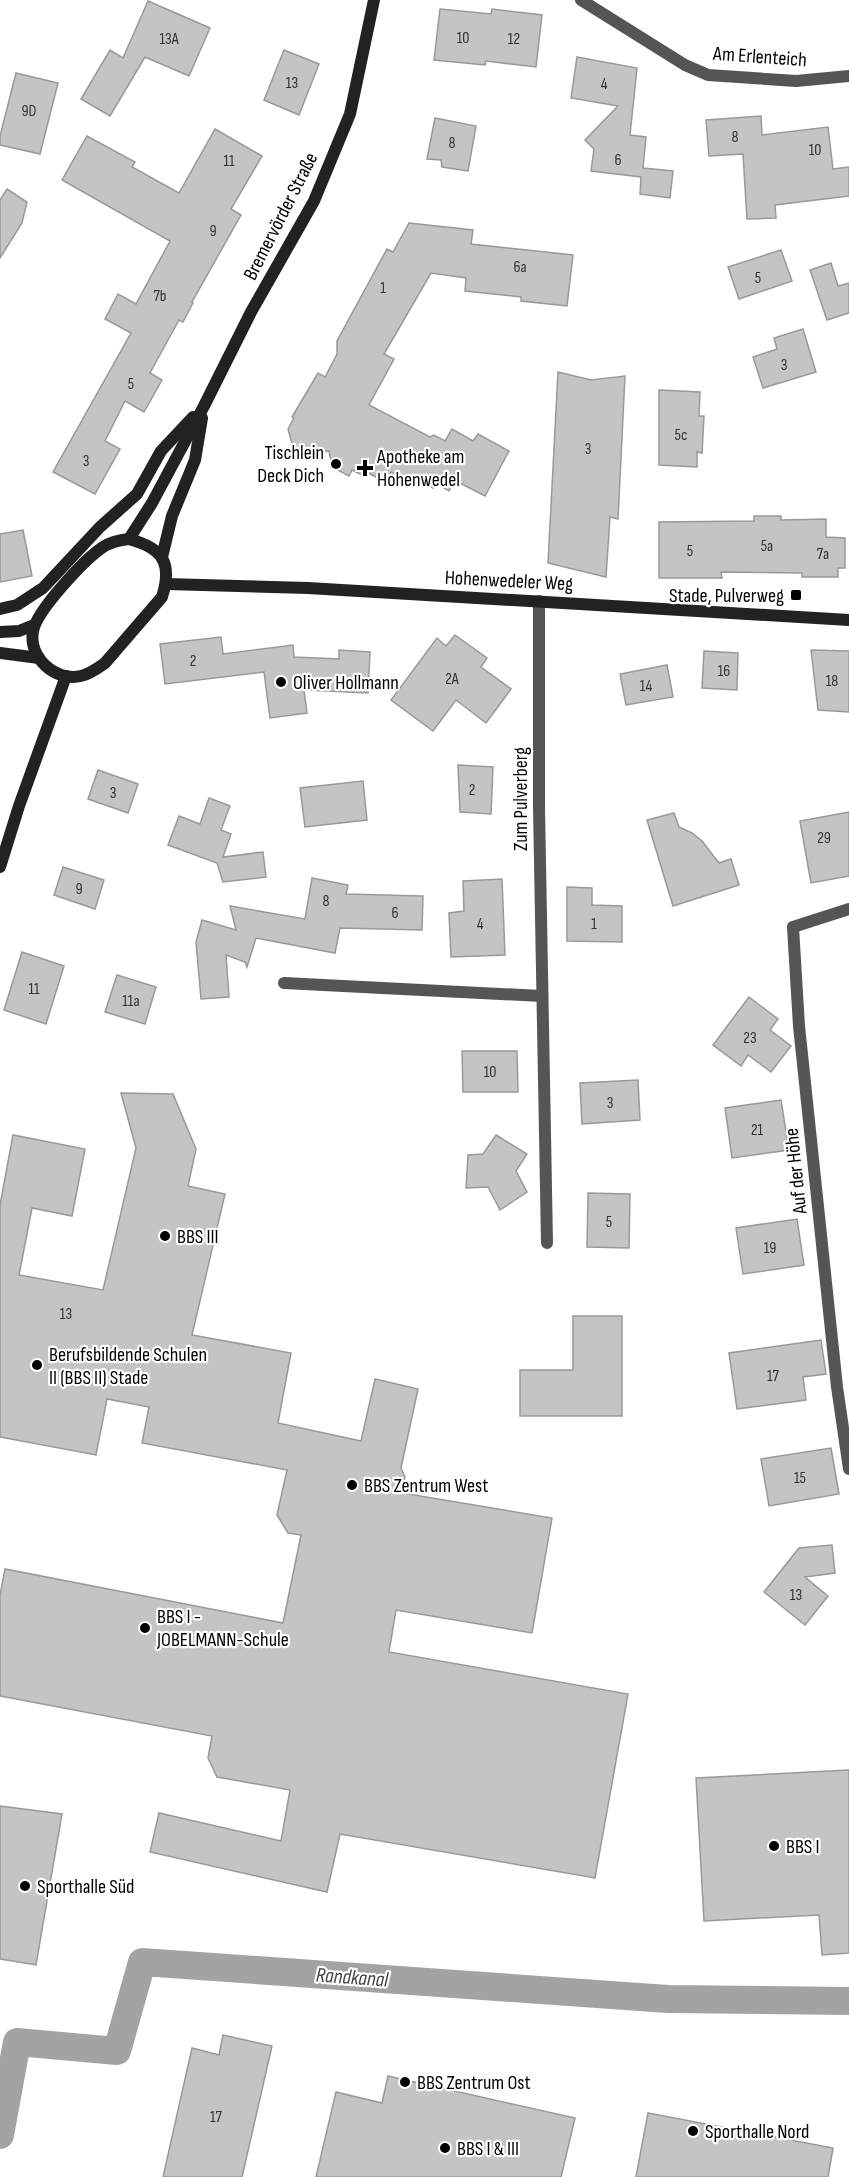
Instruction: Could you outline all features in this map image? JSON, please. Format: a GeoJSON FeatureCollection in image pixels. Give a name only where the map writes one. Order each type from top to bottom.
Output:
{"type":"FeatureCollection","features":[{"type":"Feature","properties":{"kind":"main road","name":"Bremervörder Straße"},"geometry":{"type":"LineString","coordinates":[[129,539],[152,503],[251,312],[314,201],[350,114],[374,0]]}},
{"type":"Feature","properties":{"kind":"main road","name":"Bremervörder Straße"},"geometry":{"type":"LineString","coordinates":[[162,557],[172,516],[195,460],[204,405]]}},
{"type":"Feature","properties":{"kind":"main road"},"geometry":{"type":"LineString","coordinates":[[0,609],[17,605],[43,588],[100,526],[120,511],[136,494],[161,452],[204,405]]}},
{"type":"Feature","properties":{"kind":"main road"},"geometry":{"type":"LineString","coordinates":[[129,539],[153,548],[162,557],[166,568],[166,584],[162,597],[105,663],[94,671],[80,676],[66,676],[45,666],[33,649],[34,625],[45,606],[92,556],[116,540],[129,539]]}},
{"type":"Feature","properties":{"kind":"main road","name":"Hohenwedeler Weg"},"geometry":{"type":"LineString","coordinates":[[166,584],[308,588],[849,620]]}},
{"type":"Feature","properties":{"kind":"main road"},"geometry":{"type":"LineString","coordinates":[[0,632],[19,631],[34,625]]}},
{"type":"Feature","properties":{"kind":"main road"},"geometry":{"type":"LineString","coordinates":[[0,653],[39,658]]}},
{"type":"Feature","properties":{"kind":"main road"},"geometry":{"type":"LineString","coordinates":[[0,867],[19,806],[66,676]]}},
{"type":"Feature","properties":{"kind":"street","name":"Am Erlenteich"},"geometry":{"type":"LineString","coordinates":[[581,0],[685,65],[708,75],[796,81],[849,76]]}},
{"type":"Feature","properties":{"kind":"street","name":"Zum Pulverberg"},"geometry":{"type":"LineString","coordinates":[[539,601],[539,808],[547,1243]]}},
{"type":"Feature","properties":{"kind":"street","name":"Auf der Höhe"},"geometry":{"type":"LineString","coordinates":[[849,909],[793,927],[799,1026],[837,1387],[849,1468]]}},
{"type":"Feature","properties":{"kind":"street"},"geometry":{"type":"LineString","coordinates":[[284,983],[542,996]]}},
{"type":"Feature","properties":{"kind":"building"},"geometry":{"type":"Polygon","coordinates":[[[148,1],[210,28],[189,76],[145,57],[110,116],[81,99],[110,50],[123,58],[148,1]]]}},
{"type":"Feature","properties":{"kind":"building"},"geometry":{"type":"Polygon","coordinates":[[[440,9],[491,14],[492,9],[542,15],[536,67],[486,61],[485,65],[434,60],[440,9]]]}},
{"type":"Feature","properties":{"kind":"building"},"geometry":{"type":"Polygon","coordinates":[[[284,50],[319,64],[299,115],[264,100],[284,50]]]}},
{"type":"Feature","properties":{"kind":"building"},"geometry":{"type":"Polygon","coordinates":[[[577,57],[637,68],[630,135],[646,137],[643,168],[673,171],[670,198],[640,194],[641,177],[591,171],[594,149],[585,140],[618,106],[571,98],[577,57]]]}},
{"type":"Feature","properties":{"kind":"building"},"geometry":{"type":"Polygon","coordinates":[[[16,73],[58,83],[40,154],[0,145],[0,136],[16,73]]]}},
{"type":"Feature","properties":{"kind":"building"},"geometry":{"type":"Polygon","coordinates":[[[761,116],[762,135],[828,127],[833,169],[849,167],[849,196],[775,205],[776,218],[747,219],[743,154],[709,156],[706,120],[761,116]]]}},
{"type":"Feature","properties":{"kind":"building"},"geometry":{"type":"Polygon","coordinates":[[[435,118],[476,126],[468,171],[442,167],[441,160],[427,159],[435,118]]]}},
{"type":"Feature","properties":{"kind":"building"},"geometry":{"type":"Polygon","coordinates":[[[215,129],[262,156],[231,209],[241,215],[183,322],[179,320],[150,373],[162,380],[144,412],[125,401],[105,441],[120,449],[95,494],[53,472],[131,333],[105,319],[118,294],[136,304],[170,241],[62,180],[87,136],[135,162],[132,167],[179,193],[215,129]]]}},
{"type":"Feature","properties":{"kind":"building"},"geometry":{"type":"Polygon","coordinates":[[[7,189],[27,202],[22,223],[0,258],[0,200],[7,189]]]}},
{"type":"Feature","properties":{"kind":"building"},"geometry":{"type":"Polygon","coordinates":[[[409,223],[473,230],[471,244],[573,255],[567,306],[521,301],[521,297],[465,291],[466,278],[431,273],[384,354],[394,359],[369,405],[430,437],[434,435],[445,441],[452,429],[473,441],[478,434],[509,451],[485,496],[454,480],[449,491],[436,483],[433,488],[417,479],[414,484],[391,472],[386,482],[368,473],[366,477],[352,470],[349,476],[332,467],[329,451],[304,456],[294,451],[288,429],[294,418],[292,417],[318,373],[325,377],[337,354],[337,341],[387,249],[393,252],[409,223]]]}},
{"type":"Feature","properties":{"kind":"building"},"geometry":{"type":"Polygon","coordinates":[[[781,250],[792,281],[739,299],[728,267],[781,250]]]}},
{"type":"Feature","properties":{"kind":"building"},"geometry":{"type":"Polygon","coordinates":[[[831,263],[838,286],[849,283],[849,313],[827,320],[810,270],[831,263]]]}},
{"type":"Feature","properties":{"kind":"building"},"geometry":{"type":"Polygon","coordinates":[[[803,329],[816,372],[763,388],[753,357],[777,349],[774,338],[803,329]]]}},
{"type":"Feature","properties":{"kind":"building"},"geometry":{"type":"Polygon","coordinates":[[[558,372],[591,380],[625,376],[618,519],[610,517],[606,577],[548,563],[558,372]]]}},
{"type":"Feature","properties":{"kind":"building"},"geometry":{"type":"Polygon","coordinates":[[[659,390],[700,392],[699,416],[704,416],[702,453],[697,452],[697,467],[659,465],[659,390]]]}},
{"type":"Feature","properties":{"kind":"building"},"geometry":{"type":"Polygon","coordinates":[[[754,516],[781,516],[781,520],[826,519],[826,537],[845,538],[845,568],[838,568],[838,577],[802,577],[802,573],[721,572],[722,578],[659,578],[659,522],[754,521],[754,516]]]}},
{"type":"Feature","properties":{"kind":"building"},"geometry":{"type":"Polygon","coordinates":[[[23,530],[32,576],[0,582],[0,534],[23,530]]]}},
{"type":"Feature","properties":{"kind":"building"},"geometry":{"type":"Polygon","coordinates":[[[455,635],[487,658],[481,667],[511,689],[486,723],[456,700],[433,731],[391,700],[437,638],[446,646],[455,635]]]}},
{"type":"Feature","properties":{"kind":"building"},"geometry":{"type":"Polygon","coordinates":[[[221,637],[223,654],[293,645],[294,657],[339,659],[339,650],[370,652],[368,693],[304,690],[307,713],[270,718],[264,672],[165,684],[160,644],[221,637]]]}},
{"type":"Feature","properties":{"kind":"building"},"geometry":{"type":"Polygon","coordinates":[[[811,650],[849,651],[849,712],[818,710],[811,650]]]}},
{"type":"Feature","properties":{"kind":"building"},"geometry":{"type":"Polygon","coordinates":[[[704,651],[738,653],[737,690],[702,688],[704,651]]]}},
{"type":"Feature","properties":{"kind":"building"},"geometry":{"type":"Polygon","coordinates":[[[667,665],[673,697],[626,705],[620,674],[667,665]]]}},
{"type":"Feature","properties":{"kind":"building"},"geometry":{"type":"Polygon","coordinates":[[[458,765],[493,767],[491,814],[460,812],[458,765]]]}},
{"type":"Feature","properties":{"kind":"building"},"geometry":{"type":"Polygon","coordinates":[[[98,770],[138,784],[128,813],[88,799],[98,770]]]}},
{"type":"Feature","properties":{"kind":"building"},"geometry":{"type":"Polygon","coordinates":[[[363,781],[367,820],[305,827],[300,788],[363,781]]]}},
{"type":"Feature","properties":{"kind":"building"},"geometry":{"type":"Polygon","coordinates":[[[209,798],[230,806],[221,830],[231,834],[223,857],[263,852],[266,877],[223,882],[217,863],[168,845],[179,816],[200,824],[209,798]]]}},
{"type":"Feature","properties":{"kind":"building"},"geometry":{"type":"Polygon","coordinates":[[[849,812],[849,876],[811,883],[800,821],[849,812]]]}},
{"type":"Feature","properties":{"kind":"building"},"geometry":{"type":"Polygon","coordinates":[[[674,813],[679,827],[702,841],[719,863],[731,859],[739,885],[673,906],[647,820],[674,813]]]}},
{"type":"Feature","properties":{"kind":"building"},"geometry":{"type":"Polygon","coordinates":[[[63,867],[104,880],[95,909],[54,895],[63,867]]]}},
{"type":"Feature","properties":{"kind":"building"},"geometry":{"type":"Polygon","coordinates":[[[312,878],[348,885],[346,894],[423,896],[422,930],[340,928],[335,953],[256,938],[247,967],[245,962],[226,955],[229,997],[201,999],[196,942],[202,920],[236,930],[230,906],[305,919],[312,878]]]}},
{"type":"Feature","properties":{"kind":"building"},"geometry":{"type":"Polygon","coordinates":[[[502,879],[505,955],[451,957],[449,913],[464,911],[463,881],[502,879]]]}},
{"type":"Feature","properties":{"kind":"building"},"geometry":{"type":"Polygon","coordinates":[[[567,887],[592,888],[592,905],[622,906],[622,942],[567,941],[567,887]]]}},
{"type":"Feature","properties":{"kind":"building"},"geometry":{"type":"Polygon","coordinates":[[[22,952],[64,966],[46,1024],[4,1010],[22,952]]]}},
{"type":"Feature","properties":{"kind":"building"},"geometry":{"type":"Polygon","coordinates":[[[117,975],[156,987],[145,1024],[105,1012],[117,975]]]}},
{"type":"Feature","properties":{"kind":"building"},"geometry":{"type":"Polygon","coordinates":[[[749,997],[778,1019],[770,1030],[791,1046],[771,1072],[748,1055],[741,1066],[713,1045],[749,997]]]}},
{"type":"Feature","properties":{"kind":"building"},"geometry":{"type":"Polygon","coordinates":[[[462,1051],[517,1051],[518,1092],[463,1092],[462,1051]]]}},
{"type":"Feature","properties":{"kind":"building"},"geometry":{"type":"Polygon","coordinates":[[[638,1080],[640,1120],[582,1124],[580,1083],[638,1080]]]}},
{"type":"Feature","properties":{"kind":"building","name":"BBS I - JOBELMANN-Schule"},"geometry":{"type":"Polygon","coordinates":[[[121,1093],[173,1094],[196,1149],[188,1186],[225,1194],[192,1335],[291,1353],[278,1423],[361,1441],[375,1379],[418,1389],[401,1468],[405,1477],[402,1493],[552,1518],[532,1633],[396,1610],[389,1652],[628,1694],[595,1878],[340,1834],[327,1892],[150,1852],[159,1813],[281,1841],[290,1790],[217,1777],[208,1758],[212,1736],[0,1696],[0,1595],[5,1569],[283,1623],[301,1535],[288,1533],[277,1515],[287,1470],[142,1443],[149,1407],[107,1399],[96,1455],[0,1437],[0,1205],[13,1135],[85,1149],[72,1216],[32,1208],[19,1275],[103,1290],[136,1148],[121,1093]]]}},
{"type":"Feature","properties":{"kind":"building"},"geometry":{"type":"Polygon","coordinates":[[[781,1100],[789,1150],[732,1158],[725,1108],[781,1100]]]}},
{"type":"Feature","properties":{"kind":"building"},"geometry":{"type":"Polygon","coordinates":[[[496,1135],[527,1154],[516,1171],[527,1192],[500,1210],[488,1187],[466,1188],[468,1155],[483,1154],[496,1135]]]}},
{"type":"Feature","properties":{"kind":"building"},"geometry":{"type":"Polygon","coordinates":[[[588,1193],[630,1194],[629,1248],[587,1247],[588,1193]]]}},
{"type":"Feature","properties":{"kind":"building"},"geometry":{"type":"Polygon","coordinates":[[[797,1219],[804,1265],[743,1274],[736,1228],[797,1219]]]}},
{"type":"Feature","properties":{"kind":"building"},"geometry":{"type":"Polygon","coordinates":[[[573,1316],[622,1316],[622,1416],[520,1416],[520,1370],[573,1370],[573,1316]]]}},
{"type":"Feature","properties":{"kind":"building"},"geometry":{"type":"Polygon","coordinates":[[[821,1340],[826,1374],[803,1377],[806,1400],[737,1409],[729,1353],[821,1340]]]}},
{"type":"Feature","properties":{"kind":"building"},"geometry":{"type":"Polygon","coordinates":[[[831,1448],[839,1494],[769,1506],[761,1459],[831,1448]]]}},
{"type":"Feature","properties":{"kind":"building"},"geometry":{"type":"Polygon","coordinates":[[[832,1545],[835,1573],[805,1577],[828,1596],[805,1625],[764,1592],[799,1548],[832,1545]]]}},
{"type":"Feature","properties":{"kind":"building","name":"BBS I"},"geometry":{"type":"Polygon","coordinates":[[[849,1770],[849,1953],[822,1955],[819,1915],[704,1921],[696,1778],[849,1770]]]}},
{"type":"Feature","properties":{"kind":"building","name":"Sporthalle Süd"},"geometry":{"type":"Polygon","coordinates":[[[0,1806],[62,1814],[36,1965],[0,1959],[0,1806]]]}},
{"type":"Feature","properties":{"kind":"building"},"geometry":{"type":"Polygon","coordinates":[[[223,2035],[272,2046],[242,2177],[163,2177],[192,2048],[219,2055],[223,2035]]]}},
{"type":"Feature","properties":{"kind":"building","name":"BBS I & III"},"geometry":{"type":"Polygon","coordinates":[[[388,2076],[575,2118],[561,2177],[316,2177],[336,2092],[382,2103],[388,2076]]]}},
{"type":"Feature","properties":{"kind":"building","name":"Sporthalle Nord"},"geometry":{"type":"Polygon","coordinates":[[[648,2113],[833,2148],[828,2177],[636,2177],[648,2113]]]}},
{"type":"Feature","properties":{"kind":"waterway","name":"Randkanal"},"geometry":{"type":"LineString","coordinates":[[0,2135],[17,2042],[117,2051],[142,1962],[668,1999],[849,2001]]}},
{"type":"Feature","properties":{"kind":"place","name":"Tischlein Deck Dich"},"geometry":{"type":"Point","coordinates":[336,464]}},
{"type":"Feature","properties":{"kind":"place","name":"Apotheke am Hohenwedel"},"geometry":{"type":"Point","coordinates":[365,468]}},
{"type":"Feature","properties":{"kind":"place","name":"Stade, Pulverweg"},"geometry":{"type":"Point","coordinates":[796,595]}},
{"type":"Feature","properties":{"kind":"place","name":"Oliver Hollmann"},"geometry":{"type":"Point","coordinates":[281,682]}},
{"type":"Feature","properties":{"kind":"place","name":"BBS III"},"geometry":{"type":"Point","coordinates":[165,1236]}},
{"type":"Feature","properties":{"kind":"place","name":"Berufsbildende Schulen II (BBS II) Stade"},"geometry":{"type":"Point","coordinates":[37,1365]}},
{"type":"Feature","properties":{"kind":"place","name":"BBS Zentrum West"},"geometry":{"type":"Point","coordinates":[352,1485]}},
{"type":"Feature","properties":{"kind":"place","name":"BBS I - JOBELMANN-Schule"},"geometry":{"type":"Point","coordinates":[145,1628]}},
{"type":"Feature","properties":{"kind":"place","name":"BBS I"},"geometry":{"type":"Point","coordinates":[774,1846]}},
{"type":"Feature","properties":{"kind":"place","name":"Sporthalle Süd"},"geometry":{"type":"Point","coordinates":[25,1886]}},
{"type":"Feature","properties":{"kind":"place","name":"BBS Zentrum Ost"},"geometry":{"type":"Point","coordinates":[405,2082]}},
{"type":"Feature","properties":{"kind":"place","name":"Sporthalle Nord"},"geometry":{"type":"Point","coordinates":[693,2131]}},
{"type":"Feature","properties":{"kind":"place","name":"BBS I & III"},"geometry":{"type":"Point","coordinates":[445,2148]}}]}
